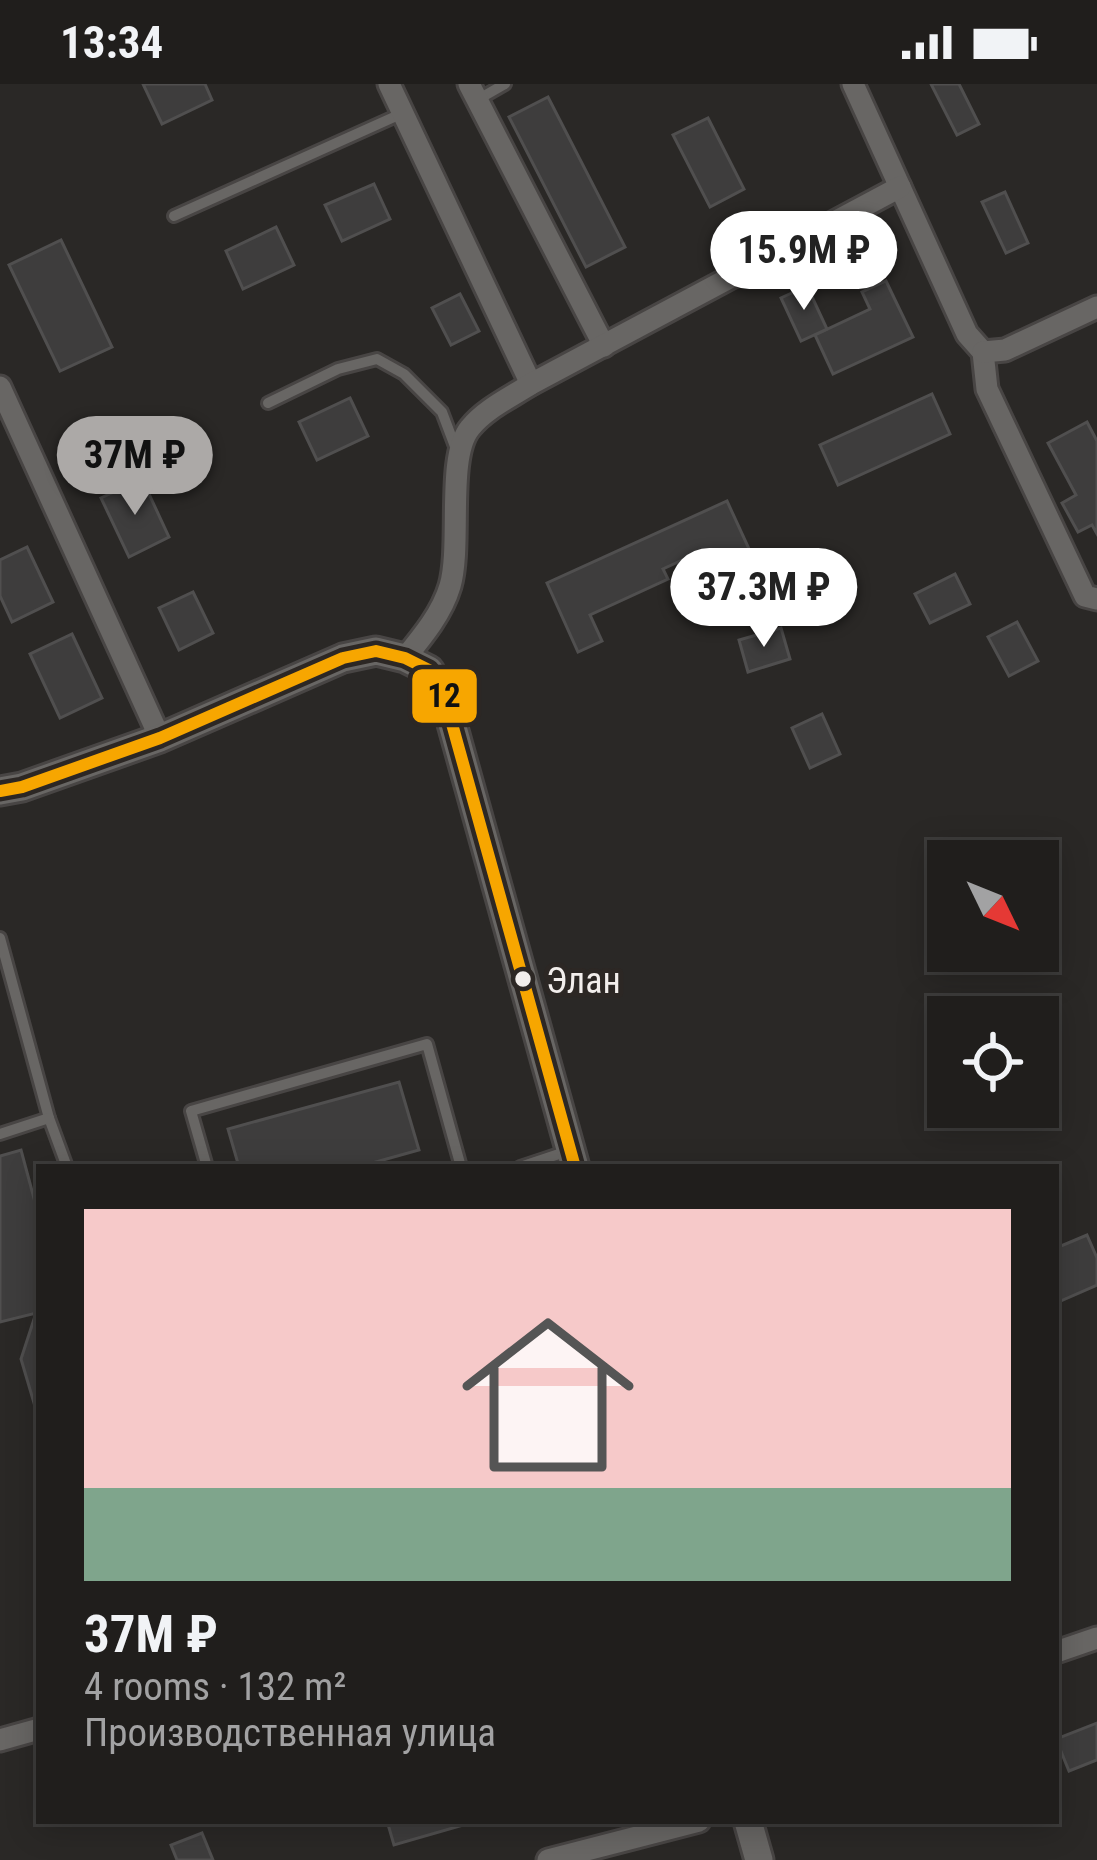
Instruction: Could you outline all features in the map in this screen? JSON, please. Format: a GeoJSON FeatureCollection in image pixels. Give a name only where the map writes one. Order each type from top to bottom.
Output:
{"type":"FeatureCollection","features":[{"type":"Feature","properties":{"kind":"street"},"geometry":{"type":"LineString","coordinates":[[389,84],[531,384]]}},
{"type":"Feature","properties":{"kind":"street"},"geometry":{"type":"LineString","coordinates":[[853,84],[967,334],[983,352],[987,389],[1084,596],[1097,598]]}},
{"type":"Feature","properties":{"kind":"street"},"geometry":{"type":"LineString","coordinates":[[473,92],[604,346]]}},
{"type":"Feature","properties":{"kind":"street"},"geometry":{"type":"LineString","coordinates":[[405,658],[431,626],[450,586],[457,452],[468,430],[531,384],[900,187]]}},
{"type":"Feature","properties":{"kind":"street"},"geometry":{"type":"LineString","coordinates":[[983,352],[1005,350],[1097,307]]}},
{"type":"Feature","properties":{"kind":"street"},"geometry":{"type":"LineString","coordinates":[[0,387],[160,738]]}},
{"type":"Feature","properties":{"kind":"street"},"geometry":{"type":"LineString","coordinates":[[0,791],[160,738],[343,658],[376,651],[429,670],[444,695],[573,1159]]}},
{"type":"Feature","properties":{"kind":"street"},"geometry":{"type":"LineString","coordinates":[[1059,1651],[1097,1638]]}},
{"type":"Feature","properties":{"kind":"street"},"geometry":{"type":"LineString","coordinates":[[0,1741],[36,1731]]}},
{"type":"Feature","properties":{"kind":"street"},"geometry":{"type":"LineString","coordinates":[[548,1860],[687,1824]]}},
{"type":"Feature","properties":{"kind":"street"},"geometry":{"type":"LineString","coordinates":[[749,1824],[758,1860]]}},
{"type":"Feature","properties":{"kind":"lane"},"geometry":{"type":"LineString","coordinates":[[473,92],[505,84]]}},
{"type":"Feature","properties":{"kind":"lane"},"geometry":{"type":"LineString","coordinates":[[174,215],[403,112]]}},
{"type":"Feature","properties":{"kind":"lane"},"geometry":{"type":"LineString","coordinates":[[268,403],[338,369],[377,359],[404,374],[442,412],[457,452]]}},
{"type":"Feature","properties":{"kind":"lane"},"geometry":{"type":"LineString","coordinates":[[0,938],[66,1164]]}},
{"type":"Feature","properties":{"kind":"lane"},"geometry":{"type":"LineString","coordinates":[[205,1164],[191,1111],[428,1044],[460,1164]]}},
{"type":"Feature","properties":{"kind":"lane"},"geometry":{"type":"LineString","coordinates":[[0,1134],[50,1118]]}},
{"type":"Feature","properties":{"kind":"lane"},"geometry":{"type":"LineString","coordinates":[[540,1164],[573,1159]]}},
{"type":"Feature","properties":{"kind":"building"},"geometry":{"type":"Polygon","coordinates":[[[143,84],[205,84],[212,100],[162,124],[143,84]]]}},
{"type":"Feature","properties":{"kind":"building"},"geometry":{"type":"Polygon","coordinates":[[[931,84],[959,84],[979,124],[957,135],[931,84]]]}},
{"type":"Feature","properties":{"kind":"building"},"geometry":{"type":"Polygon","coordinates":[[[548,97],[625,247],[586,267],[509,117],[548,97]]]}},
{"type":"Feature","properties":{"kind":"building"},"geometry":{"type":"Polygon","coordinates":[[[708,118],[744,189],[710,207],[673,135],[708,118]]]}},
{"type":"Feature","properties":{"kind":"building"},"geometry":{"type":"Polygon","coordinates":[[[374,184],[390,219],[342,241],[325,205],[374,184]]]}},
{"type":"Feature","properties":{"kind":"building"},"geometry":{"type":"Polygon","coordinates":[[[1005,192],[1028,243],[1006,253],[982,202],[1005,192]]]}},
{"type":"Feature","properties":{"kind":"building"},"geometry":{"type":"Polygon","coordinates":[[[276,227],[294,265],[243,289],[226,251],[276,227]]]}},
{"type":"Feature","properties":{"kind":"building"},"geometry":{"type":"Polygon","coordinates":[[[61,240],[112,347],[60,371],[9,265],[61,240]]]}},
{"type":"Feature","properties":{"kind":"building"},"geometry":{"type":"Polygon","coordinates":[[[886,281],[913,337],[833,374],[815,335],[870,309],[862,292],[886,281]]]}},
{"type":"Feature","properties":{"kind":"building"},"geometry":{"type":"Polygon","coordinates":[[[807,286],[827,329],[801,341],[781,298],[807,286]]]}},
{"type":"Feature","properties":{"kind":"building"},"geometry":{"type":"Polygon","coordinates":[[[460,294],[479,331],[451,345],[432,308],[460,294]]]}},
{"type":"Feature","properties":{"kind":"building"},"geometry":{"type":"Polygon","coordinates":[[[932,394],[950,434],[838,485],[820,445],[932,394]]]}},
{"type":"Feature","properties":{"kind":"building"},"geometry":{"type":"Polygon","coordinates":[[[350,398],[368,436],[317,460],[299,422],[350,398]]]}},
{"type":"Feature","properties":{"kind":"building"},"geometry":{"type":"Polygon","coordinates":[[[1087,422],[1097,441],[1097,534],[1092,525],[1078,532],[1062,503],[1076,495],[1048,443],[1087,422]]]}},
{"type":"Feature","properties":{"kind":"building"},"geometry":{"type":"Polygon","coordinates":[[[142,479],[169,537],[129,557],[101,498],[142,479]]]}},
{"type":"Feature","properties":{"kind":"building"},"geometry":{"type":"Polygon","coordinates":[[[727,501],[750,551],[708,570],[700,552],[663,569],[668,579],[590,615],[602,641],[578,652],[547,583],[727,501]]]}},
{"type":"Feature","properties":{"kind":"building"},"geometry":{"type":"Polygon","coordinates":[[[27,547],[53,602],[12,622],[0,596],[0,560],[27,547]]]}},
{"type":"Feature","properties":{"kind":"building"},"geometry":{"type":"Polygon","coordinates":[[[955,574],[970,604],[930,623],[915,594],[955,574]]]}},
{"type":"Feature","properties":{"kind":"building"},"geometry":{"type":"Polygon","coordinates":[[[193,592],[213,633],[179,650],[159,608],[193,592]]]}},
{"type":"Feature","properties":{"kind":"building"},"geometry":{"type":"Polygon","coordinates":[[[1017,622],[1038,661],[1009,676],[988,637],[1017,622]]]}},
{"type":"Feature","properties":{"kind":"building"},"geometry":{"type":"Polygon","coordinates":[[[781,628],[790,659],[748,672],[739,640],[781,628]]]}},
{"type":"Feature","properties":{"kind":"building"},"geometry":{"type":"Polygon","coordinates":[[[72,634],[102,698],[60,718],[30,654],[72,634]]]}},
{"type":"Feature","properties":{"kind":"building"},"geometry":{"type":"Polygon","coordinates":[[[822,714],[840,754],[810,768],[792,728],[822,714]]]}},
{"type":"Feature","properties":{"kind":"building"},"geometry":{"type":"Polygon","coordinates":[[[399,1082],[419,1150],[369,1164],[238,1164],[228,1129],[399,1082]]]}},
{"type":"Feature","properties":{"kind":"building"},"geometry":{"type":"Polygon","coordinates":[[[21,1150],[36,1206],[36,1313],[0,1322],[0,1156],[21,1150]]]}},
{"type":"Feature","properties":{"kind":"building"},"geometry":{"type":"Polygon","coordinates":[[[1087,1235],[1097,1258],[1097,1285],[1059,1302],[1059,1247],[1087,1235]]]}},
{"type":"Feature","properties":{"kind":"building"},"geometry":{"type":"Polygon","coordinates":[[[36,1313],[36,1403],[21,1359],[36,1313]]]}},
{"type":"Feature","properties":{"kind":"building"},"geometry":{"type":"Polygon","coordinates":[[[1097,1723],[1097,1760],[1069,1771],[1059,1738],[1097,1723]]]}},
{"type":"Feature","properties":{"kind":"building"},"geometry":{"type":"Polygon","coordinates":[[[388,1824],[460,1824],[460,1826],[394,1845],[388,1824]]]}},
{"type":"Feature","properties":{"kind":"building"},"geometry":{"type":"Polygon","coordinates":[[[202,1833],[213,1860],[177,1860],[171,1845],[202,1833]]]}},
{"type":"Feature","properties":{"kind":"transit line","name":"12"},"geometry":{"type":"LineString","coordinates":[[0,791],[160,738],[343,658],[376,651],[429,670],[444,695],[574,1164]]}},
{"type":"Feature","properties":{"kind":"place","name":"Элан"},"geometry":{"type":"Point","coordinates":[523,979]}}]}
